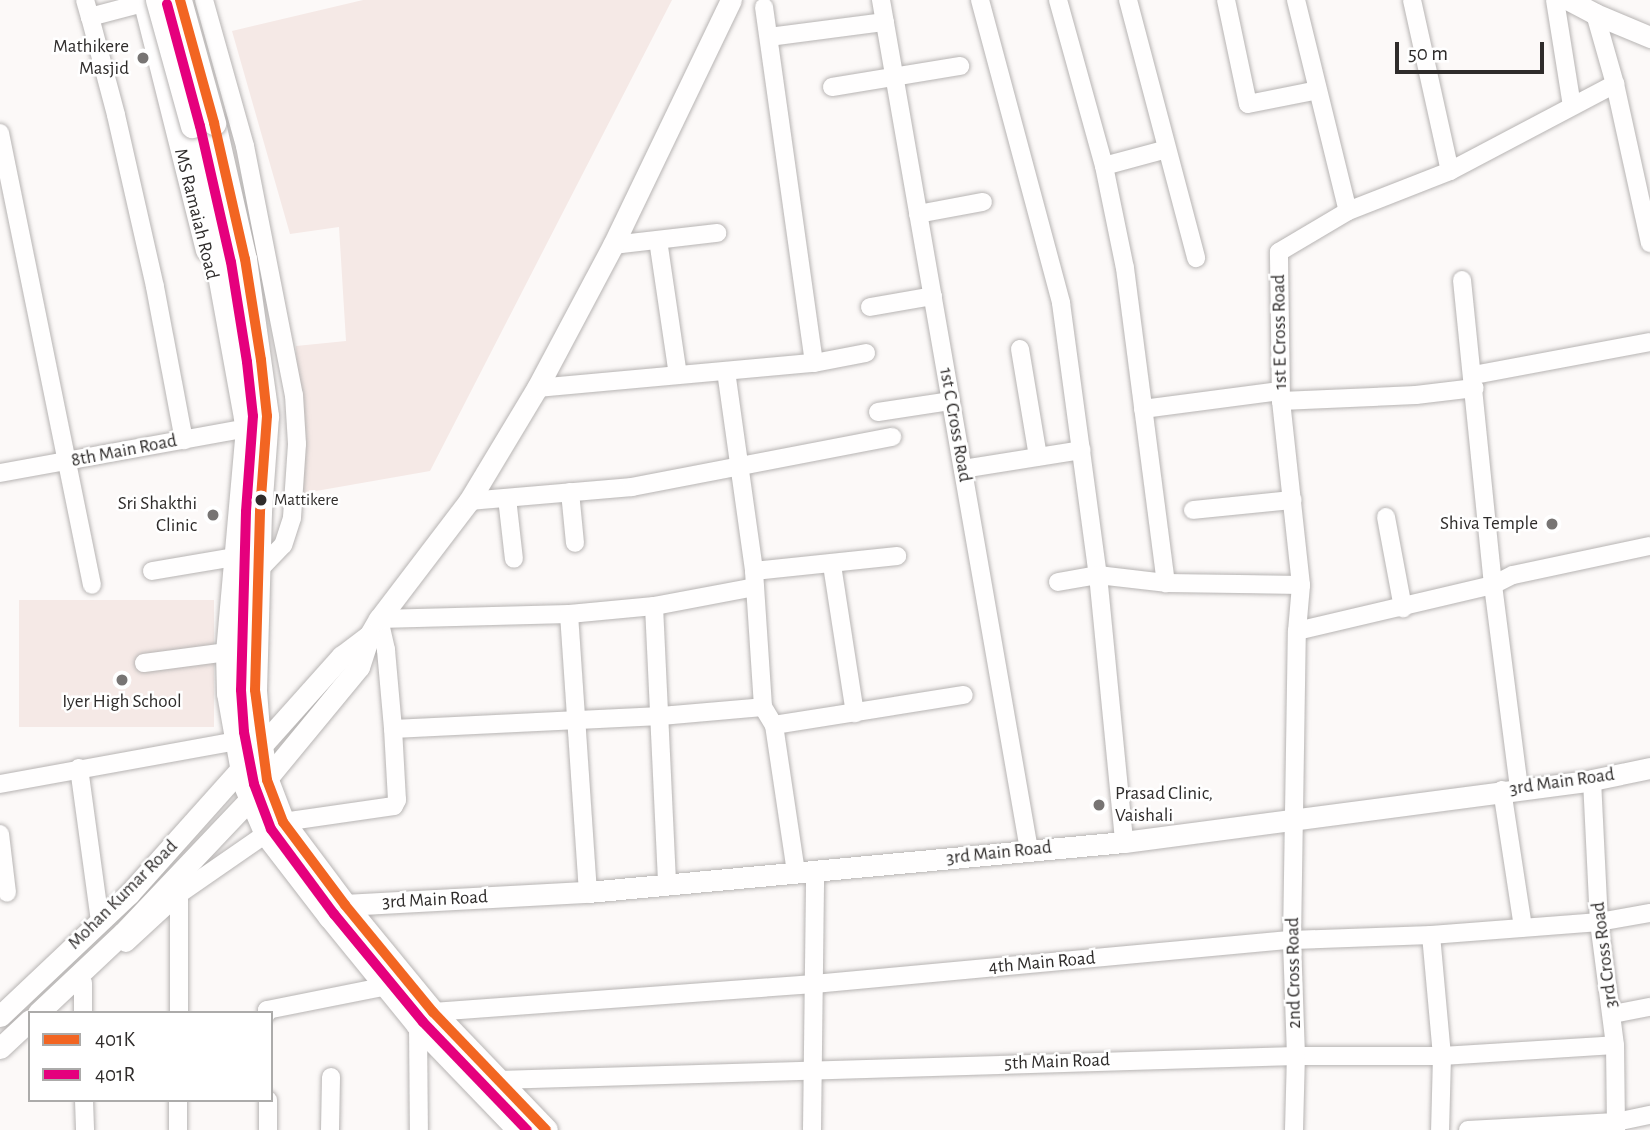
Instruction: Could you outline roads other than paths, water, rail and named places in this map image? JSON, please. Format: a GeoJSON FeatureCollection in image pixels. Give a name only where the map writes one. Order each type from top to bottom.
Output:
{"type":"FeatureCollection","features":[{"type":"Feature","properties":{"kind":"main road"},"geometry":{"type":"LineString","coordinates":[[180,0],[203,124]]}},
{"type":"Feature","properties":{"kind":"main road"},"geometry":{"type":"LineString","coordinates":[[147,1],[203,124]]}},
{"type":"Feature","properties":{"kind":"main road","name":"MS Ramaiah Road"},"geometry":{"type":"LineString","coordinates":[[203,124],[247,428],[227,652],[228,693],[242,772],[250,799],[345,905],[425,1018],[519,1130]]}},
{"type":"Feature","properties":{"kind":"main road","name":"MS Ramaiah Road"},"geometry":{"type":"LineString","coordinates":[[203,124],[245,259],[267,415],[258,571],[258,726],[275,828],[387,986],[498,1080],[546,1130]]}},
{"type":"Feature","properties":{"kind":"street"},"geometry":{"type":"LineString","coordinates":[[204,0],[245,146],[294,395],[297,444],[292,517],[283,545],[258,571]]}},
{"type":"Feature","properties":{"kind":"street"},"geometry":{"type":"LineString","coordinates":[[40,1011],[122,933],[250,799],[359,667],[374,628],[469,501],[537,388],[612,245],[731,0]]}},
{"type":"Feature","properties":{"kind":"street","name":"1st C Cross Road"},"geometry":{"type":"LineString","coordinates":[[881,0],[1029,850]]}},
{"type":"Feature","properties":{"kind":"street"},"geometry":{"type":"LineString","coordinates":[[980,0],[1061,303],[1098,575],[1124,842]]}},
{"type":"Feature","properties":{"kind":"street"},"geometry":{"type":"LineString","coordinates":[[1058,0],[1104,166],[1125,268],[1166,583]]}},
{"type":"Feature","properties":{"kind":"street"},"geometry":{"type":"LineString","coordinates":[[1128,0],[1196,258]]}},
{"type":"Feature","properties":{"kind":"street"},"geometry":{"type":"LineString","coordinates":[[1226,0],[1248,104],[1318,90]]}},
{"type":"Feature","properties":{"kind":"street"},"geometry":{"type":"LineString","coordinates":[[1296,0],[1348,211]]}},
{"type":"Feature","properties":{"kind":"street"},"geometry":{"type":"LineString","coordinates":[[1412,0],[1450,171]]}},
{"type":"Feature","properties":{"kind":"street"},"geometry":{"type":"LineString","coordinates":[[1555,0],[1572,106]]}},
{"type":"Feature","properties":{"kind":"street"},"geometry":{"type":"LineString","coordinates":[[1569,0],[1595,15],[1650,37]]}},
{"type":"Feature","properties":{"kind":"street"},"geometry":{"type":"LineString","coordinates":[[147,1],[88,9],[117,115],[155,287],[184,440]]}},
{"type":"Feature","properties":{"kind":"street","name":"MS Ramaiah Road"},"geometry":{"type":"LineString","coordinates":[[147,1],[222,323],[238,407],[247,428]]}},
{"type":"Feature","properties":{"kind":"street"},"geometry":{"type":"LineString","coordinates":[[764,7],[814,362]]}},
{"type":"Feature","properties":{"kind":"street"},"geometry":{"type":"LineString","coordinates":[[1595,15],[1615,84],[1650,243]]}},
{"type":"Feature","properties":{"kind":"street"},"geometry":{"type":"LineString","coordinates":[[769,37],[885,22]]}},
{"type":"Feature","properties":{"kind":"street"},"geometry":{"type":"LineString","coordinates":[[832,87],[960,66]]}},
{"type":"Feature","properties":{"kind":"street"},"geometry":{"type":"LineString","coordinates":[[168,100],[228,84]]}},
{"type":"Feature","properties":{"kind":"street","name":"1st E Cross Road"},"geometry":{"type":"LineString","coordinates":[[1296,817],[1297,631],[1301,585],[1281,396],[1279,252],[1348,211],[1450,171],[1615,84]]}},
{"type":"Feature","properties":{"kind":"street"},"geometry":{"type":"LineString","coordinates":[[0,133],[92,586]]}},
{"type":"Feature","properties":{"kind":"street"},"geometry":{"type":"LineString","coordinates":[[1104,166],[1167,149]]}},
{"type":"Feature","properties":{"kind":"street"},"geometry":{"type":"LineString","coordinates":[[918,214],[983,202]]}},
{"type":"Feature","properties":{"kind":"street"},"geometry":{"type":"LineString","coordinates":[[612,245],[717,233]]}},
{"type":"Feature","properties":{"kind":"street"},"geometry":{"type":"LineString","coordinates":[[658,240],[678,375]]}},
{"type":"Feature","properties":{"kind":"street"},"geometry":{"type":"LineString","coordinates":[[1462,280],[1475,382],[1523,927]]}},
{"type":"Feature","properties":{"kind":"street"},"geometry":{"type":"LineString","coordinates":[[870,307],[933,296]]}},
{"type":"Feature","properties":{"kind":"street"},"geometry":{"type":"LineString","coordinates":[[1143,409],[1281,396],[1416,395],[1650,342]]}},
{"type":"Feature","properties":{"kind":"street"},"geometry":{"type":"LineString","coordinates":[[1020,349],[1038,457]]}},
{"type":"Feature","properties":{"kind":"street"},"geometry":{"type":"LineString","coordinates":[[537,388],[814,362],[866,353]]}},
{"type":"Feature","properties":{"kind":"street"},"geometry":{"type":"LineString","coordinates":[[726,371],[754,579],[763,707],[774,725],[805,872],[814,984],[810,1068],[812,1130]]}},
{"type":"Feature","properties":{"kind":"street"},"geometry":{"type":"LineString","coordinates":[[878,412],[951,401]]}},
{"type":"Feature","properties":{"kind":"street","name":"8th Main Road"},"geometry":{"type":"LineString","coordinates":[[0,473],[247,428]]}},
{"type":"Feature","properties":{"kind":"street"},"geometry":{"type":"LineString","coordinates":[[469,501],[632,487],[892,437]]}},
{"type":"Feature","properties":{"kind":"street"},"geometry":{"type":"LineString","coordinates":[[963,470],[1081,450]]}},
{"type":"Feature","properties":{"kind":"street"},"geometry":{"type":"LineString","coordinates":[[570,492],[575,543]]}},
{"type":"Feature","properties":{"kind":"street"},"geometry":{"type":"LineString","coordinates":[[507,498],[514,559]]}},
{"type":"Feature","properties":{"kind":"street"},"geometry":{"type":"LineString","coordinates":[[1193,510],[1292,499]]}},
{"type":"Feature","properties":{"kind":"street"},"geometry":{"type":"LineString","coordinates":[[1386,517],[1403,608]]}},
{"type":"Feature","properties":{"kind":"street"},"geometry":{"type":"LineString","coordinates":[[1297,631],[1493,585],[1513,575],[1650,546]]}},
{"type":"Feature","properties":{"kind":"street"},"geometry":{"type":"LineString","coordinates":[[374,628],[654,606],[754,579],[897,556]]}},
{"type":"Feature","properties":{"kind":"street"},"geometry":{"type":"LineString","coordinates":[[152,571],[234,557]]}},
{"type":"Feature","properties":{"kind":"street"},"geometry":{"type":"LineString","coordinates":[[832,565],[855,713]]}},
{"type":"Feature","properties":{"kind":"street"},"geometry":{"type":"LineString","coordinates":[[1058,582],[1098,575],[1166,583],[1301,585]]}},
{"type":"Feature","properties":{"kind":"street"},"geometry":{"type":"LineString","coordinates":[[654,606],[667,882]]}},
{"type":"Feature","properties":{"kind":"street"},"geometry":{"type":"LineString","coordinates":[[569,614],[588,892]]}},
{"type":"Feature","properties":{"kind":"street"},"geometry":{"type":"LineString","coordinates":[[52,1011],[179,894],[275,828],[394,806],[397,800],[386,650],[374,628]]}},
{"type":"Feature","properties":{"kind":"street","name":"Mohan Kumar Road"},"geometry":{"type":"LineString","coordinates":[[0,1016],[129,894],[242,772],[342,656],[374,628]]}},
{"type":"Feature","properties":{"kind":"street"},"geometry":{"type":"LineString","coordinates":[[144,663],[227,652]]}},
{"type":"Feature","properties":{"kind":"street"},"geometry":{"type":"LineString","coordinates":[[774,725],[964,695]]}},
{"type":"Feature","properties":{"kind":"street"},"geometry":{"type":"LineString","coordinates":[[393,729],[661,716],[763,707]]}},
{"type":"Feature","properties":{"kind":"street"},"geometry":{"type":"LineString","coordinates":[[0,784],[236,741],[258,726]]}},
{"type":"Feature","properties":{"kind":"street"},"geometry":{"type":"LineString","coordinates":[[79,768],[100,922]]}},
{"type":"Feature","properties":{"kind":"street","name":"3rd Main Road"},"geometry":{"type":"LineString","coordinates":[[345,905],[588,892],[667,882],[1124,842],[1296,817],[1592,780],[1650,768]]}},
{"type":"Feature","properties":{"kind":"street","name":"3rd Cross Road"},"geometry":{"type":"LineString","coordinates":[[1592,780],[1599,922],[1613,1014],[1616,1126]]}},
{"type":"Feature","properties":{"kind":"street","name":"2nd Cross Road"},"geometry":{"type":"LineString","coordinates":[[1294,1130],[1296,1056],[1292,940],[1296,817]]}},
{"type":"Feature","properties":{"kind":"street"},"geometry":{"type":"LineString","coordinates":[[0,834],[7,893]]}},
{"type":"Feature","properties":{"kind":"street"},"geometry":{"type":"LineString","coordinates":[[178,1011],[179,894]]}},
{"type":"Feature","properties":{"kind":"street","name":"4th Main Road"},"geometry":{"type":"LineString","coordinates":[[425,1018],[1292,940],[1431,935],[1599,922],[1650,913]]}},
{"type":"Feature","properties":{"kind":"street"},"geometry":{"type":"LineString","coordinates":[[1431,935],[1442,1056],[1440,1130]]}},
{"type":"Feature","properties":{"kind":"street"},"geometry":{"type":"LineString","coordinates":[[83,983],[83,1011]]}},
{"type":"Feature","properties":{"kind":"street"},"geometry":{"type":"LineString","coordinates":[[267,1011],[387,986]]}},
{"type":"Feature","properties":{"kind":"street"},"geometry":{"type":"LineString","coordinates":[[1613,1014],[1650,1007]]}},
{"type":"Feature","properties":{"kind":"street"},"geometry":{"type":"LineString","coordinates":[[419,1130],[425,1018]]}},
{"type":"Feature","properties":{"kind":"street"},"geometry":{"type":"LineString","coordinates":[[0,1048],[28,1022]]}},
{"type":"Feature","properties":{"kind":"street"},"geometry":{"type":"LineString","coordinates":[[0,1059],[28,1034]]}},
{"type":"Feature","properties":{"kind":"street","name":"5th Main Road"},"geometry":{"type":"LineString","coordinates":[[498,1080],[810,1068],[1296,1056],[1442,1056],[1615,1045]]}},
{"type":"Feature","properties":{"kind":"street"},"geometry":{"type":"LineString","coordinates":[[330,1130],[331,1077]]}},
{"type":"Feature","properties":{"kind":"street"},"geometry":{"type":"LineString","coordinates":[[84,1102],[85,1130]]}},
{"type":"Feature","properties":{"kind":"street"},"geometry":{"type":"LineString","coordinates":[[178,1102],[178,1130]]}},
{"type":"Feature","properties":{"kind":"street"},"geometry":{"type":"LineString","coordinates":[[268,1102],[268,1130]]}},
{"type":"Feature","properties":{"kind":"street"},"geometry":{"type":"LineString","coordinates":[[1468,1130],[1616,1126],[1650,1115]]}},
{"type":"Feature","properties":{"kind":"place","name":"Mathikere Masjid"},"geometry":{"type":"Point","coordinates":[143,58]}},
{"type":"Feature","properties":{"kind":"place","name":"Mattikere"},"geometry":{"type":"Point","coordinates":[261,500]}},
{"type":"Feature","properties":{"kind":"place","name":"Sri Shakthi Clinic"},"geometry":{"type":"Point","coordinates":[213,515]}},
{"type":"Feature","properties":{"kind":"place","name":"Shiva Temple"},"geometry":{"type":"Point","coordinates":[1552,524]}},
{"type":"Feature","properties":{"kind":"place","name":"Iyer High School"},"geometry":{"type":"Point","coordinates":[122,680]}},
{"type":"Feature","properties":{"kind":"place","name":"Prasad Clinic, Vaishali"},"geometry":{"type":"Point","coordinates":[1099,805]}}]}
